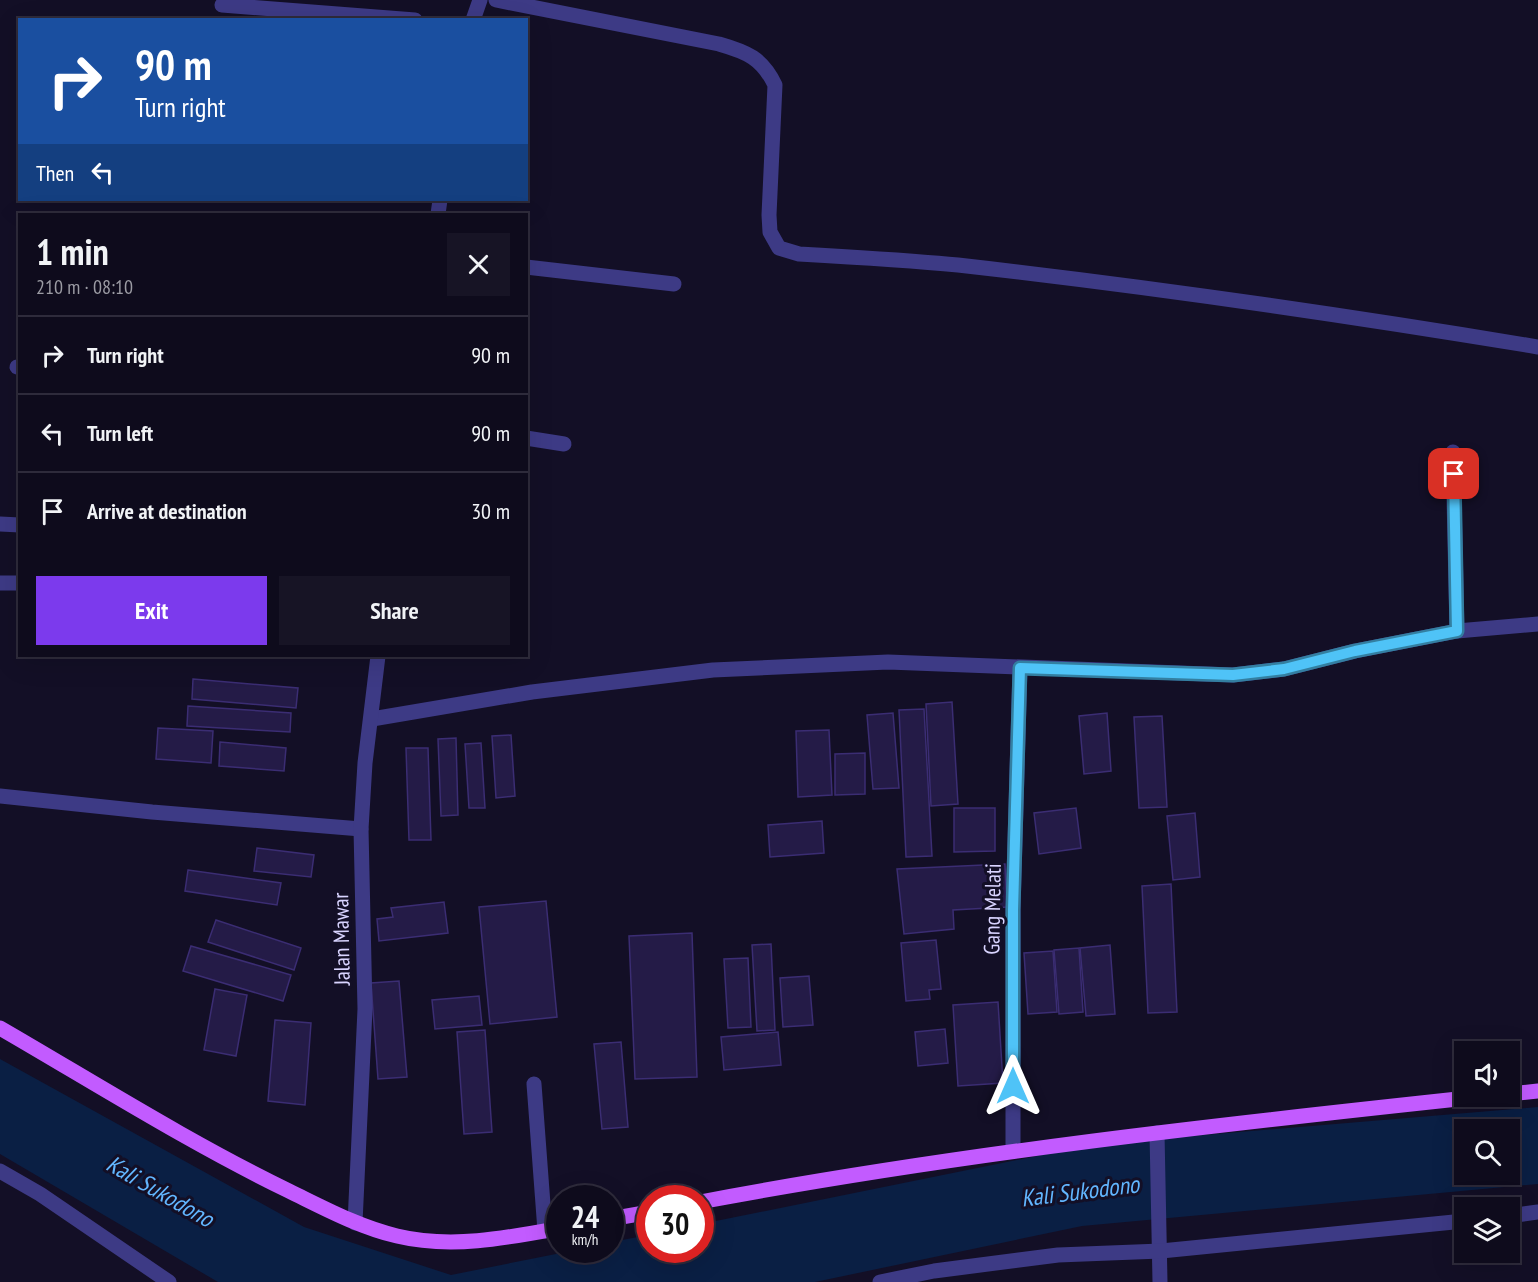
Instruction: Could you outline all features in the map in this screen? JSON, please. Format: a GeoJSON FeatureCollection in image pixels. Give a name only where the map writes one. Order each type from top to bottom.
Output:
{"type":"FeatureCollection","features":[{"type":"Feature","properties":{"kind":"main road"},"geometry":{"type":"LineString","coordinates":[[0,1028],[251,1172],[355,1222],[398,1236],[426,1240],[494,1240],[546,1231]]}},
{"type":"Feature","properties":{"kind":"main road"},"geometry":{"type":"LineString","coordinates":[[1520,1093],[1538,1091]]}},
{"type":"Feature","properties":{"kind":"main road"},"geometry":{"type":"LineString","coordinates":[[714,1199],[855,1174],[1013,1152],[1454,1100]]}},
{"type":"Feature","properties":{"kind":"street"},"geometry":{"type":"LineString","coordinates":[[474,18],[480,0]]}},
{"type":"Feature","properties":{"kind":"street"},"geometry":{"type":"LineString","coordinates":[[496,0],[719,44],[743,51],[767,69],[775,85],[770,232],[779,248],[799,254],[956,265],[1391,323],[1538,347]]}},
{"type":"Feature","properties":{"kind":"street"},"geometry":{"type":"LineString","coordinates":[[222,5],[389,18]]}},
{"type":"Feature","properties":{"kind":"street"},"geometry":{"type":"LineString","coordinates":[[528,267],[674,284]]}},
{"type":"Feature","properties":{"kind":"street"},"geometry":{"type":"LineString","coordinates":[[528,438],[564,444]]}},
{"type":"Feature","properties":{"kind":"street"},"geometry":{"type":"LineString","coordinates":[[1453,452],[1457,631]]}},
{"type":"Feature","properties":{"kind":"street"},"geometry":{"type":"LineString","coordinates":[[0,524],[18,525]]}},
{"type":"Feature","properties":{"kind":"street"},"geometry":{"type":"LineString","coordinates":[[0,583],[18,583]]}},
{"type":"Feature","properties":{"kind":"street"},"geometry":{"type":"LineString","coordinates":[[372,719],[532,692],[713,670],[888,662],[1233,675],[1284,669],[1355,651],[1457,631],[1538,624]]}},
{"type":"Feature","properties":{"kind":"street","name":"Jalan Mawar"},"geometry":{"type":"LineString","coordinates":[[355,1222],[365,1009],[361,829],[365,763],[378,657]]}},
{"type":"Feature","properties":{"kind":"street","name":"Gang Melati"},"geometry":{"type":"LineString","coordinates":[[1013,1152],[1013,910],[1020,668]]}},
{"type":"Feature","properties":{"kind":"street"},"geometry":{"type":"LineString","coordinates":[[0,796],[152,812],[361,829]]}},
{"type":"Feature","properties":{"kind":"street"},"geometry":{"type":"LineString","coordinates":[[534,1084],[546,1185]]}},
{"type":"Feature","properties":{"kind":"street"},"geometry":{"type":"LineString","coordinates":[[1157,1136],[1161,1230],[1160,1282]]}},
{"type":"Feature","properties":{"kind":"street"},"geometry":{"type":"LineString","coordinates":[[0,1171],[40,1194],[169,1282]]}},
{"type":"Feature","properties":{"kind":"street"},"geometry":{"type":"LineString","coordinates":[[1520,1214],[1538,1212]]}},
{"type":"Feature","properties":{"kind":"street"},"geometry":{"type":"LineString","coordinates":[[880,1282],[934,1271],[1059,1255],[1161,1251],[1454,1222]]}},
{"type":"Feature","properties":{"kind":"water","name":"Kali Sukodono"},"geometry":{"type":"Polygon","coordinates":[[[0,1059],[304,1227],[451,1275],[546,1256],[546,1263],[624,1263],[624,1240],[636,1237],[636,1263],[714,1263],[714,1221],[1096,1144],[1538,1107],[1538,1184],[1082,1226],[815,1282],[218,1282],[0,1154],[0,1059]]]}},
{"type":"Feature","properties":{"kind":"building"},"geometry":{"type":"Polygon","coordinates":[[[193,679],[298,688],[296,708],[192,699],[193,679]]]}},
{"type":"Feature","properties":{"kind":"building"},"geometry":{"type":"Polygon","coordinates":[[[952,702],[958,804],[931,806],[926,704],[952,702]]]}},
{"type":"Feature","properties":{"kind":"building"},"geometry":{"type":"Polygon","coordinates":[[[188,706],[291,713],[290,732],[187,726],[188,706]]]}},
{"type":"Feature","properties":{"kind":"building"},"geometry":{"type":"Polygon","coordinates":[[[924,709],[932,856],[906,857],[899,710],[924,709]]]}},
{"type":"Feature","properties":{"kind":"building"},"geometry":{"type":"Polygon","coordinates":[[[893,713],[899,788],[873,789],[867,715],[893,713]]]}},
{"type":"Feature","properties":{"kind":"building"},"geometry":{"type":"Polygon","coordinates":[[[1107,713],[1111,771],[1084,774],[1079,716],[1107,713]]]}},
{"type":"Feature","properties":{"kind":"building"},"geometry":{"type":"Polygon","coordinates":[[[1162,716],[1167,807],[1139,808],[1134,717],[1162,716]]]}},
{"type":"Feature","properties":{"kind":"building"},"geometry":{"type":"Polygon","coordinates":[[[158,728],[213,731],[211,763],[156,759],[158,728]]]}},
{"type":"Feature","properties":{"kind":"building"},"geometry":{"type":"Polygon","coordinates":[[[829,730],[832,795],[798,797],[796,731],[829,730]]]}},
{"type":"Feature","properties":{"kind":"building"},"geometry":{"type":"Polygon","coordinates":[[[511,735],[515,796],[496,798],[492,736],[511,735]]]}},
{"type":"Feature","properties":{"kind":"building"},"geometry":{"type":"Polygon","coordinates":[[[456,738],[458,815],[441,816],[438,739],[456,738]]]}},
{"type":"Feature","properties":{"kind":"building"},"geometry":{"type":"Polygon","coordinates":[[[220,742],[286,748],[284,771],[219,766],[220,742]]]}},
{"type":"Feature","properties":{"kind":"building"},"geometry":{"type":"Polygon","coordinates":[[[481,743],[485,808],[469,808],[465,744],[481,743]]]}},
{"type":"Feature","properties":{"kind":"building"},"geometry":{"type":"Polygon","coordinates":[[[406,748],[428,748],[431,840],[409,840],[406,748]]]}},
{"type":"Feature","properties":{"kind":"building"},"geometry":{"type":"Polygon","coordinates":[[[865,753],[865,794],[835,795],[835,754],[865,753]]]}},
{"type":"Feature","properties":{"kind":"building"},"geometry":{"type":"Polygon","coordinates":[[[954,808],[995,808],[995,851],[954,852],[954,808]]]}},
{"type":"Feature","properties":{"kind":"building"},"geometry":{"type":"Polygon","coordinates":[[[1076,808],[1081,848],[1039,854],[1034,813],[1076,808]]]}},
{"type":"Feature","properties":{"kind":"building"},"geometry":{"type":"Polygon","coordinates":[[[1195,813],[1200,877],[1173,880],[1167,816],[1195,813]]]}},
{"type":"Feature","properties":{"kind":"building"},"geometry":{"type":"Polygon","coordinates":[[[822,821],[824,853],[770,857],[768,825],[822,821]]]}},
{"type":"Feature","properties":{"kind":"building"},"geometry":{"type":"Polygon","coordinates":[[[257,848],[314,855],[311,877],[254,871],[257,848]]]}},
{"type":"Feature","properties":{"kind":"building"},"geometry":{"type":"Polygon","coordinates":[[[1005,864],[1007,907],[953,910],[954,929],[904,934],[897,869],[1005,864]]]}},
{"type":"Feature","properties":{"kind":"building"},"geometry":{"type":"Polygon","coordinates":[[[188,870],[281,883],[277,905],[185,891],[188,870]]]}},
{"type":"Feature","properties":{"kind":"building"},"geometry":{"type":"Polygon","coordinates":[[[1171,884],[1177,1012],[1148,1013],[1142,886],[1171,884]]]}},
{"type":"Feature","properties":{"kind":"building"},"geometry":{"type":"Polygon","coordinates":[[[546,901],[557,1017],[490,1024],[479,907],[546,901]]]}},
{"type":"Feature","properties":{"kind":"building"},"geometry":{"type":"Polygon","coordinates":[[[444,902],[448,933],[379,941],[377,919],[393,917],[391,908],[444,902]]]}},
{"type":"Feature","properties":{"kind":"building"},"geometry":{"type":"Polygon","coordinates":[[[216,920],[301,948],[294,970],[208,942],[216,920]]]}},
{"type":"Feature","properties":{"kind":"building"},"geometry":{"type":"Polygon","coordinates":[[[692,933],[697,1077],[635,1079],[629,936],[692,933]]]}},
{"type":"Feature","properties":{"kind":"building"},"geometry":{"type":"Polygon","coordinates":[[[936,940],[941,989],[929,990],[930,999],[906,1001],[901,943],[936,940]]]}},
{"type":"Feature","properties":{"kind":"building"},"geometry":{"type":"Polygon","coordinates":[[[771,944],[775,1030],[757,1031],[752,945],[771,944]]]}},
{"type":"Feature","properties":{"kind":"building"},"geometry":{"type":"Polygon","coordinates":[[[1110,945],[1115,1014],[1086,1016],[1080,948],[1110,945]]]}},
{"type":"Feature","properties":{"kind":"building"},"geometry":{"type":"Polygon","coordinates":[[[191,946],[291,975],[283,1001],[183,971],[191,946]]]}},
{"type":"Feature","properties":{"kind":"building"},"geometry":{"type":"Polygon","coordinates":[[[1079,948],[1083,1012],[1059,1014],[1054,950],[1079,948]]]}},
{"type":"Feature","properties":{"kind":"building"},"geometry":{"type":"Polygon","coordinates":[[[1053,951],[1057,1012],[1028,1014],[1024,953],[1053,951]]]}},
{"type":"Feature","properties":{"kind":"building"},"geometry":{"type":"Polygon","coordinates":[[[748,958],[751,1027],[728,1028],[724,959],[748,958]]]}},
{"type":"Feature","properties":{"kind":"building"},"geometry":{"type":"Polygon","coordinates":[[[809,976],[813,1025],[783,1027],[780,978],[809,976]]]}},
{"type":"Feature","properties":{"kind":"building"},"geometry":{"type":"Polygon","coordinates":[[[399,981],[407,1077],[378,1079],[371,983],[399,981]]]}},
{"type":"Feature","properties":{"kind":"building"},"geometry":{"type":"Polygon","coordinates":[[[215,989],[247,995],[236,1056],[204,1050],[215,989]]]}},
{"type":"Feature","properties":{"kind":"building"},"geometry":{"type":"Polygon","coordinates":[[[479,996],[482,1025],[435,1029],[432,1000],[479,996]]]}},
{"type":"Feature","properties":{"kind":"building"},"geometry":{"type":"Polygon","coordinates":[[[998,1002],[1003,1083],[958,1086],[953,1005],[998,1002]]]}},
{"type":"Feature","properties":{"kind":"building"},"geometry":{"type":"Polygon","coordinates":[[[275,1020],[311,1023],[305,1105],[268,1101],[275,1020]]]}},
{"type":"Feature","properties":{"kind":"building"},"geometry":{"type":"Polygon","coordinates":[[[945,1029],[948,1063],[918,1066],[915,1032],[945,1029]]]}},
{"type":"Feature","properties":{"kind":"building"},"geometry":{"type":"Polygon","coordinates":[[[485,1030],[492,1132],[464,1134],[457,1032],[485,1030]]]}},
{"type":"Feature","properties":{"kind":"building"},"geometry":{"type":"Polygon","coordinates":[[[778,1032],[781,1065],[724,1070],[721,1037],[778,1032]]]}},
{"type":"Feature","properties":{"kind":"building"},"geometry":{"type":"Polygon","coordinates":[[[621,1042],[628,1127],[602,1129],[594,1044],[621,1042]]]}},
{"type":"Feature","properties":{"kind":"route"},"geometry":{"type":"LineString","coordinates":[[1013,1086],[1013,910],[1020,668],[1233,675],[1284,669],[1355,651],[1457,631],[1454,474]]}}]}
